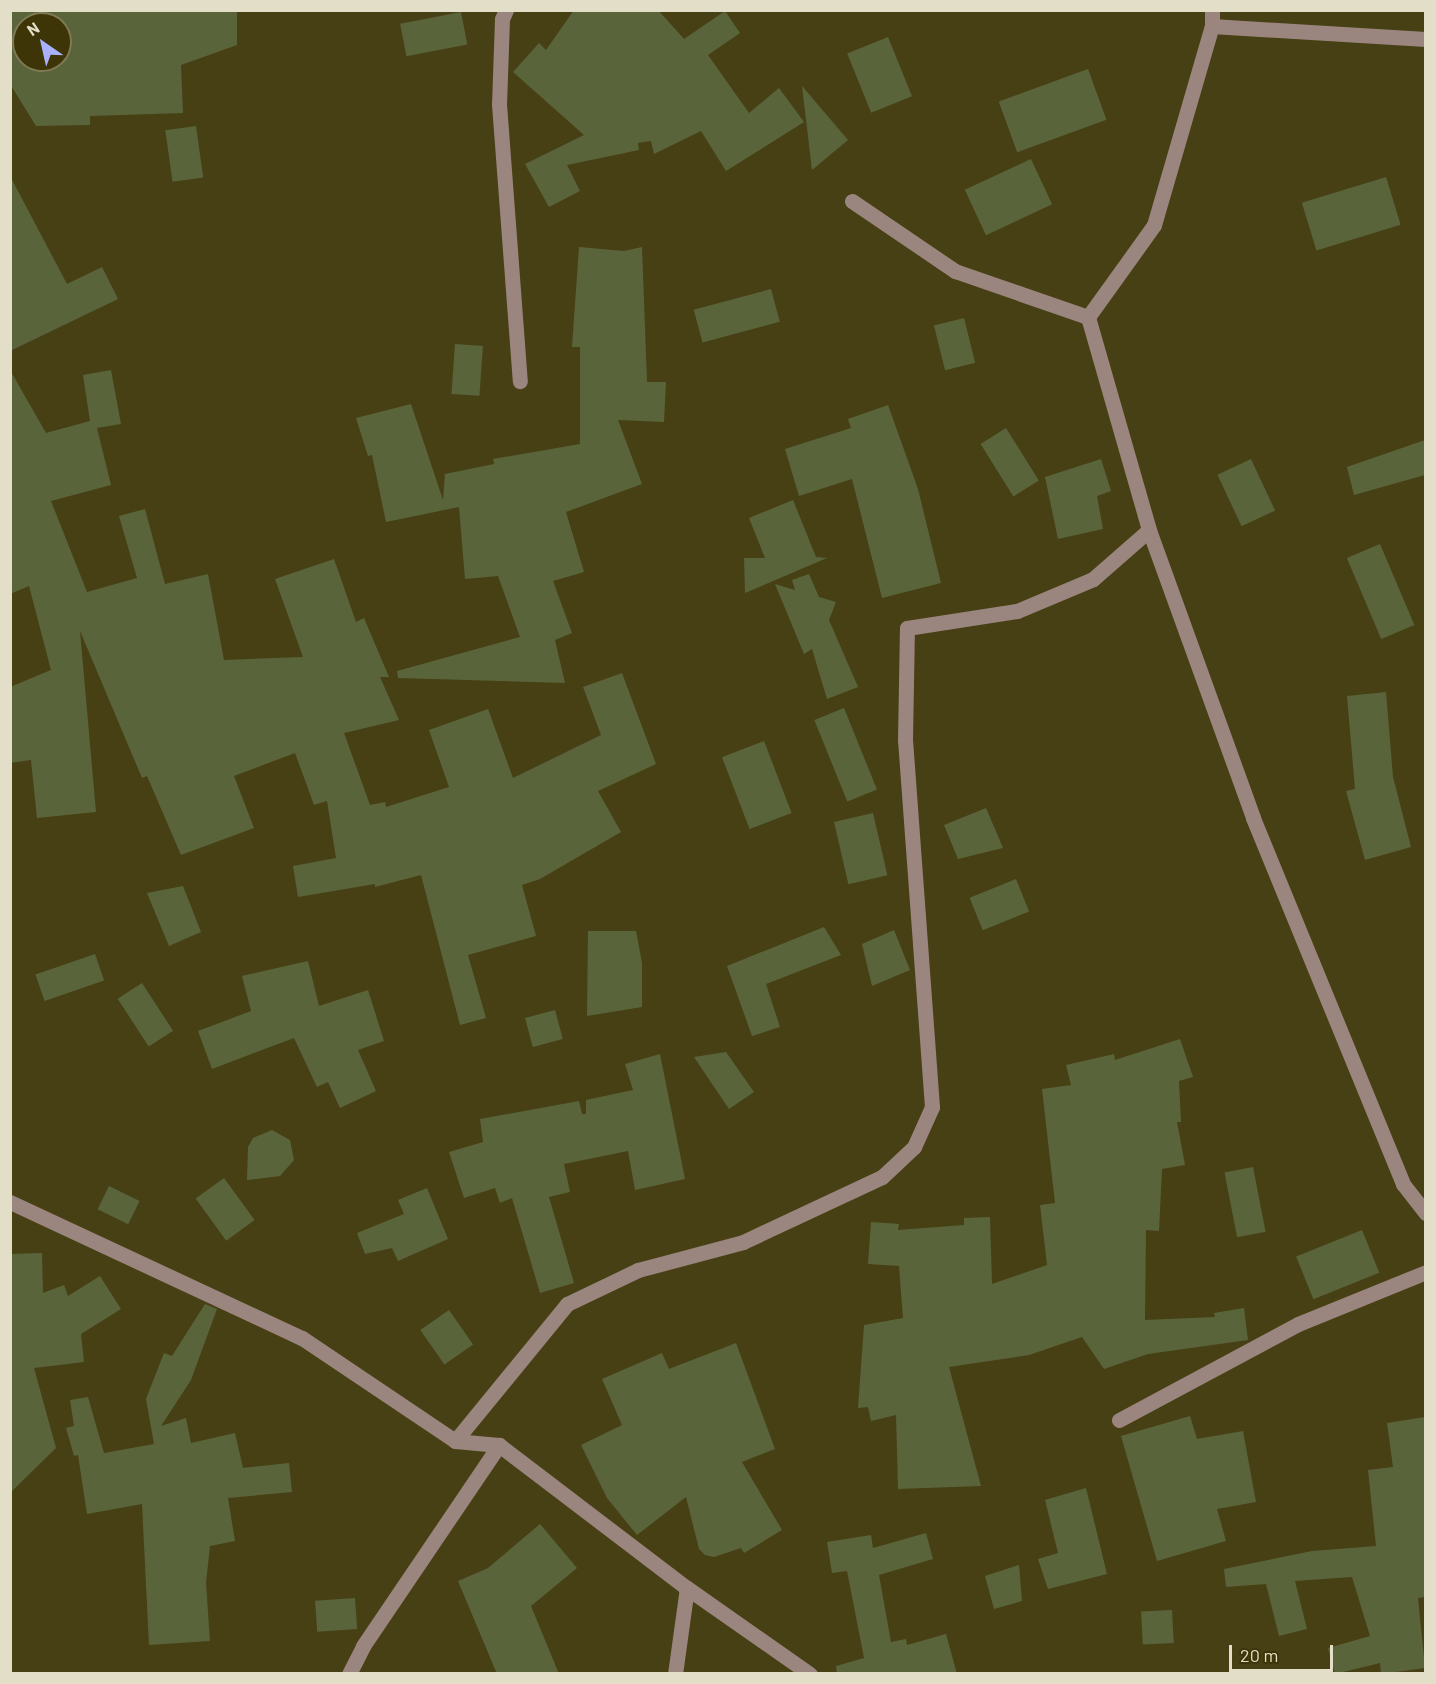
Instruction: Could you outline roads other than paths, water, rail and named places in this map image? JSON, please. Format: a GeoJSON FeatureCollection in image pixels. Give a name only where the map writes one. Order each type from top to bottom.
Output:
{"type":"FeatureCollection","features":[{"type":"Feature","properties":{"kind":"street"},"geometry":{"type":"LineString","coordinates":[[506,10],[502,19],[499,104],[520,381]]}},
{"type":"Feature","properties":{"kind":"street"},"geometry":{"type":"LineString","coordinates":[[1088,317],[1154,225],[1212,18],[1425,39]]}},
{"type":"Feature","properties":{"kind":"street"},"geometry":{"type":"LineString","coordinates":[[852,201],[955,271],[1088,317]]}},
{"type":"Feature","properties":{"kind":"street"},"geometry":{"type":"LineString","coordinates":[[1088,317],[1149,530],[1253,818],[1403,1184],[1425,1213]]}},
{"type":"Feature","properties":{"kind":"street"},"geometry":{"type":"LineString","coordinates":[[455,1441],[567,1304],[638,1270],[743,1242],[882,1177],[914,1147],[932,1107],[905,740],[907,628],[934,621],[1017,611],[1093,579],[1149,530]]}},
{"type":"Feature","properties":{"kind":"street"},"geometry":{"type":"LineString","coordinates":[[10,1202],[302,1338],[455,1441],[500,1445],[687,1588],[810,1674]]}},
{"type":"Feature","properties":{"kind":"street"},"geometry":{"type":"LineString","coordinates":[[1119,1420],[1298,1324],[1425,1272]]}},
{"type":"Feature","properties":{"kind":"street"},"geometry":{"type":"LineString","coordinates":[[349,1674],[363,1646],[500,1445]]}},
{"type":"Feature","properties":{"kind":"street"},"geometry":{"type":"LineString","coordinates":[[675,1674],[687,1588]]}}]}
